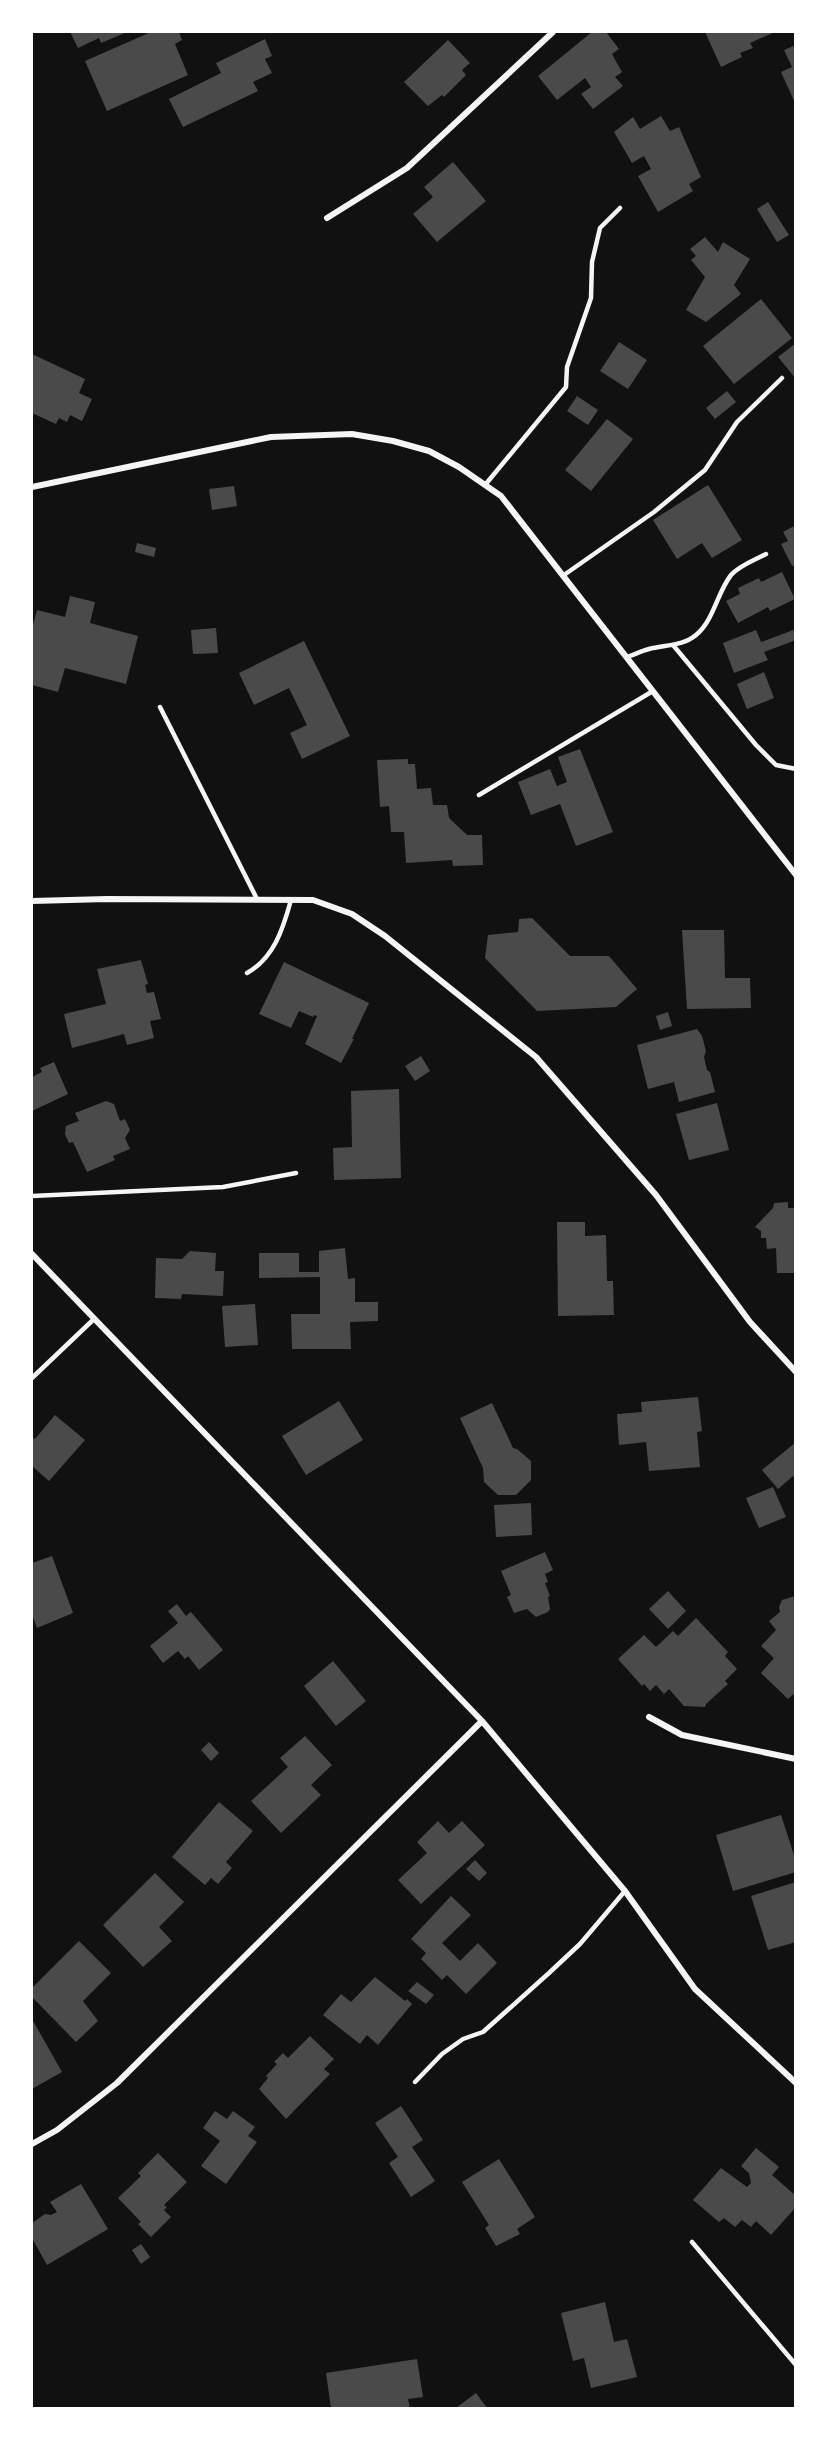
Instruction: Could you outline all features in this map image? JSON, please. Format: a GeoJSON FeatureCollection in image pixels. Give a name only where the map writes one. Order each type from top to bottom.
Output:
{"type":"FeatureCollection","features":[{"type":"Feature","properties":{"kind":"street"},"geometry":{"type":"LineString","coordinates":[[327,218],[407,168],[553,32]]}},
{"type":"Feature","properties":{"kind":"street"},"geometry":{"type":"LineString","coordinates":[[32,487],[272,436],[352,434],[393,441],[429,451],[459,467],[501,496],[795,875]]}},
{"type":"Feature","properties":{"kind":"street"},"geometry":{"type":"LineString","coordinates":[[32,902],[313,900],[352,914],[385,936],[536,1058],[656,1195],[750,1322],[795,1372]]}},
{"type":"Feature","properties":{"kind":"street"},"geometry":{"type":"LineString","coordinates":[[32,1254],[482,1721],[625,1891],[695,1989],[795,2083]]}},
{"type":"Feature","properties":{"kind":"street"},"geometry":{"type":"LineString","coordinates":[[649,1718],[682,1735],[795,1758]]}},
{"type":"Feature","properties":{"kind":"street"},"geometry":{"type":"LineString","coordinates":[[32,2144],[57,2130],[117,2083],[482,1721]]}},
{"type":"Feature","properties":{"kind":"lane"},"geometry":{"type":"LineString","coordinates":[[485,485],[566,387],[567,367],[591,298],[592,262],[600,228],[620,208]]}},
{"type":"Feature","properties":{"kind":"lane"},"geometry":{"type":"LineString","coordinates":[[564,575],[654,512],[705,470],[737,422],[782,378]]}},
{"type":"Feature","properties":{"kind":"lane"},"geometry":{"type":"LineString","coordinates":[[627,657],[646,649],[688,641],[708,620],[720,593],[732,574],[766,554]]}},
{"type":"Feature","properties":{"kind":"lane"},"geometry":{"type":"LineString","coordinates":[[674,645],[756,745],[776,765],[795,769]]}},
{"type":"Feature","properties":{"kind":"lane"},"geometry":{"type":"LineString","coordinates":[[478,795],[653,691]]}},
{"type":"Feature","properties":{"kind":"lane"},"geometry":{"type":"LineString","coordinates":[[160,707],[257,899]]}},
{"type":"Feature","properties":{"kind":"lane"},"geometry":{"type":"LineString","coordinates":[[247,973],[261,965],[282,932],[291,900]]}},
{"type":"Feature","properties":{"kind":"lane"},"geometry":{"type":"LineString","coordinates":[[32,1196],[223,1187],[296,1173]]}},
{"type":"Feature","properties":{"kind":"lane"},"geometry":{"type":"LineString","coordinates":[[32,1378],[94,1319]]}},
{"type":"Feature","properties":{"kind":"lane"},"geometry":{"type":"LineString","coordinates":[[415,2082],[441,2054],[464,2039],[483,2032],[549,1973],[580,1944],[625,1891]]}},
{"type":"Feature","properties":{"kind":"lane"},"geometry":{"type":"LineString","coordinates":[[692,2242],[795,2365]]}},
{"type":"Feature","properties":{"kind":"building"},"geometry":{"type":"Polygon","coordinates":[[[70,32],[127,32],[101,43],[99,38],[78,48],[70,32]]]}},
{"type":"Feature","properties":{"kind":"building"},"geometry":{"type":"Polygon","coordinates":[[[151,32],[179,32],[182,40],[175,44],[188,75],[107,111],[85,61],[151,32]]]}},
{"type":"Feature","properties":{"kind":"building"},"geometry":{"type":"Polygon","coordinates":[[[592,32],[606,32],[619,49],[612,54],[622,72],[615,77],[623,86],[593,109],[581,94],[591,87],[585,78],[557,100],[538,76],[592,32]]]}},
{"type":"Feature","properties":{"kind":"building"},"geometry":{"type":"Polygon","coordinates":[[[705,32],[775,32],[750,43],[753,48],[740,53],[742,57],[721,67],[705,32]]]}},
{"type":"Feature","properties":{"kind":"building"},"geometry":{"type":"Polygon","coordinates":[[[265,39],[272,56],[265,59],[272,73],[253,82],[258,91],[183,127],[169,99],[221,73],[216,63],[265,39]]]}},
{"type":"Feature","properties":{"kind":"building"},"geometry":{"type":"Polygon","coordinates":[[[448,40],[470,63],[462,70],[466,75],[444,97],[442,95],[428,106],[404,82],[448,40]]]}},
{"type":"Feature","properties":{"kind":"building"},"geometry":{"type":"Polygon","coordinates":[[[796,45],[796,105],[781,72],[792,67],[784,50],[796,45]]]}},
{"type":"Feature","properties":{"kind":"building"},"geometry":{"type":"Polygon","coordinates":[[[661,116],[670,131],[679,127],[701,177],[689,184],[693,191],[658,212],[638,176],[651,169],[644,156],[632,163],[614,132],[633,117],[640,129],[661,116]]]}},
{"type":"Feature","properties":{"kind":"building"},"geometry":{"type":"Polygon","coordinates":[[[453,162],[486,201],[437,242],[413,214],[433,197],[424,187],[453,162]]]}},
{"type":"Feature","properties":{"kind":"building"},"geometry":{"type":"Polygon","coordinates":[[[768,202],[789,235],[777,242],[757,209],[768,202]]]}},
{"type":"Feature","properties":{"kind":"building"},"geometry":{"type":"Polygon","coordinates":[[[705,237],[718,252],[723,242],[750,259],[734,285],[741,294],[706,322],[686,310],[705,277],[691,260],[696,256],[690,249],[705,237]]]}},
{"type":"Feature","properties":{"kind":"building"},"geometry":{"type":"Polygon","coordinates":[[[761,299],[792,338],[734,384],[703,346],[761,299]]]}},
{"type":"Feature","properties":{"kind":"building"},"geometry":{"type":"Polygon","coordinates":[[[619,342],[647,360],[628,389],[600,371],[619,342]]]}},
{"type":"Feature","properties":{"kind":"building"},"geometry":{"type":"Polygon","coordinates":[[[796,343],[796,379],[778,357],[796,343]]]}},
{"type":"Feature","properties":{"kind":"building"},"geometry":{"type":"Polygon","coordinates":[[[32,354],[85,379],[79,393],[92,399],[82,421],[70,415],[67,422],[59,418],[56,424],[32,413],[32,354]]]}},
{"type":"Feature","properties":{"kind":"building"},"geometry":{"type":"Polygon","coordinates":[[[727,391],[736,402],[715,419],[706,408],[727,391]]]}},
{"type":"Feature","properties":{"kind":"building"},"geometry":{"type":"Polygon","coordinates":[[[577,396],[598,410],[588,425],[567,411],[577,396]]]}},
{"type":"Feature","properties":{"kind":"building"},"geometry":{"type":"Polygon","coordinates":[[[607,419],[633,439],[591,491],[565,470],[607,419]]]}},
{"type":"Feature","properties":{"kind":"building"},"geometry":{"type":"Polygon","coordinates":[[[708,485],[742,540],[712,558],[702,543],[677,559],[653,520],[708,485]]]}},
{"type":"Feature","properties":{"kind":"building"},"geometry":{"type":"Polygon","coordinates":[[[234,486],[237,506],[212,510],[209,489],[234,486]]]}},
{"type":"Feature","properties":{"kind":"building"},"geometry":{"type":"Polygon","coordinates":[[[796,525],[796,565],[792,566],[781,544],[788,541],[783,532],[796,525]]]}},
{"type":"Feature","properties":{"kind":"building"},"geometry":{"type":"Polygon","coordinates":[[[137,543],[156,548],[154,557],[135,552],[137,543]]]}},
{"type":"Feature","properties":{"kind":"building"},"geometry":{"type":"Polygon","coordinates":[[[782,572],[795,599],[770,611],[768,607],[738,623],[726,601],[740,594],[738,588],[759,578],[761,582],[782,572]]]}},
{"type":"Feature","properties":{"kind":"building"},"geometry":{"type":"Polygon","coordinates":[[[70,596],[95,602],[90,623],[138,636],[126,684],[65,668],[58,692],[32,685],[32,629],[37,610],[65,617],[70,596]]]}},
{"type":"Feature","properties":{"kind":"building"},"geometry":{"type":"Polygon","coordinates":[[[216,628],[218,653],[193,654],[191,630],[216,628]]]}},
{"type":"Feature","properties":{"kind":"building"},"geometry":{"type":"Polygon","coordinates":[[[796,629],[796,640],[764,652],[768,660],[734,673],[723,643],[756,630],[761,642],[796,629]]]}},
{"type":"Feature","properties":{"kind":"building"},"geometry":{"type":"Polygon","coordinates":[[[304,641],[350,736],[302,759],[290,733],[307,725],[289,688],[254,705],[239,673],[304,641]]]}},
{"type":"Feature","properties":{"kind":"building"},"geometry":{"type":"Polygon","coordinates":[[[764,672],[774,698],[747,709],[737,684],[764,672]]]}},
{"type":"Feature","properties":{"kind":"building"},"geometry":{"type":"Polygon","coordinates":[[[580,749],[613,832],[576,846],[560,804],[531,815],[518,782],[550,769],[557,786],[567,782],[558,757],[580,749]]]}},
{"type":"Feature","properties":{"kind":"building"},"geometry":{"type":"Polygon","coordinates":[[[408,759],[408,764],[415,764],[417,789],[431,788],[433,805],[447,805],[449,818],[467,835],[482,835],[483,865],[453,866],[452,860],[406,863],[404,832],[391,832],[389,806],[380,807],[377,760],[408,759]]]}},
{"type":"Feature","properties":{"kind":"building"},"geometry":{"type":"Polygon","coordinates":[[[532,918],[570,956],[609,956],[637,989],[616,1007],[537,1011],[485,958],[488,935],[518,932],[519,919],[532,918]]]}},
{"type":"Feature","properties":{"kind":"building"},"geometry":{"type":"Polygon","coordinates":[[[682,930],[724,930],[725,978],[750,978],[751,1008],[687,1009],[682,930]]]}},
{"type":"Feature","properties":{"kind":"building"},"geometry":{"type":"Polygon","coordinates":[[[141,960],[148,984],[145,985],[147,993],[154,992],[161,1019],[150,1021],[154,1038],[127,1045],[124,1034],[72,1048],[64,1014],[106,1004],[97,969],[141,960]]]}},
{"type":"Feature","properties":{"kind":"building"},"geometry":{"type":"Polygon","coordinates":[[[284,962],[369,1003],[341,1063],[305,1044],[317,1016],[313,1017],[299,1011],[291,1028],[259,1014],[284,962]]]}},
{"type":"Feature","properties":{"kind":"building"},"geometry":{"type":"Polygon","coordinates":[[[668,1012],[672,1026],[660,1030],[656,1016],[668,1012]]]}},
{"type":"Feature","properties":{"kind":"building"},"geometry":{"type":"Polygon","coordinates":[[[697,1029],[702,1036],[707,1070],[710,1072],[715,1092],[679,1102],[674,1082],[648,1089],[637,1045],[697,1029]]]}},
{"type":"Feature","properties":{"kind":"building"},"geometry":{"type":"Polygon","coordinates":[[[421,1056],[430,1071],[415,1081],[405,1066],[421,1056]]]}},
{"type":"Feature","properties":{"kind":"building"},"geometry":{"type":"Polygon","coordinates":[[[54,1062],[68,1094],[32,1111],[32,1077],[42,1072],[40,1068],[54,1062]]]}},
{"type":"Feature","properties":{"kind":"building"},"geometry":{"type":"Polygon","coordinates":[[[399,1089],[401,1178],[334,1180],[333,1148],[352,1147],[351,1091],[399,1089]]]}},
{"type":"Feature","properties":{"kind":"building"},"geometry":{"type":"Polygon","coordinates":[[[106,1101],[114,1104],[120,1121],[125,1119],[130,1130],[125,1138],[130,1149],[113,1156],[115,1160],[87,1172],[73,1142],[69,1143],[65,1134],[66,1126],[79,1121],[75,1113],[106,1101]]]}},
{"type":"Feature","properties":{"kind":"building"},"geometry":{"type":"Polygon","coordinates":[[[717,1103],[729,1150],[689,1160],[676,1114],[717,1103]]]}},
{"type":"Feature","properties":{"kind":"building"},"geometry":{"type":"Polygon","coordinates":[[[788,1202],[788,1208],[796,1208],[796,1273],[777,1273],[776,1248],[767,1249],[766,1238],[761,1238],[761,1231],[755,1227],[773,1208],[774,1203],[788,1202]]]}},
{"type":"Feature","properties":{"kind":"building"},"geometry":{"type":"Polygon","coordinates":[[[557,1222],[585,1222],[585,1236],[606,1235],[607,1281],[613,1281],[614,1315],[558,1316],[557,1222]]]}},
{"type":"Feature","properties":{"kind":"building"},"geometry":{"type":"Polygon","coordinates":[[[345,1248],[348,1279],[355,1278],[355,1302],[378,1302],[378,1321],[350,1322],[351,1349],[292,1349],[291,1314],[320,1314],[320,1277],[259,1278],[259,1253],[299,1253],[299,1272],[319,1272],[319,1251],[345,1248]]]}},
{"type":"Feature","properties":{"kind":"building"},"geometry":{"type":"Polygon","coordinates":[[[190,1251],[216,1253],[215,1271],[224,1271],[223,1296],[182,1294],[181,1299],[155,1298],[156,1258],[182,1259],[190,1251]]]}},
{"type":"Feature","properties":{"kind":"building"},"geometry":{"type":"Polygon","coordinates":[[[255,1304],[258,1345],[225,1347],[222,1306],[255,1304]]]}},
{"type":"Feature","properties":{"kind":"building"},"geometry":{"type":"Polygon","coordinates":[[[698,1397],[702,1431],[697,1432],[700,1467],[649,1471],[646,1442],[619,1445],[617,1414],[642,1412],[641,1402],[698,1397]]]}},
{"type":"Feature","properties":{"kind":"building"},"geometry":{"type":"Polygon","coordinates":[[[339,1401],[363,1440],[306,1475],[282,1436],[339,1401]]]}},
{"type":"Feature","properties":{"kind":"building"},"geometry":{"type":"Polygon","coordinates":[[[492,1403],[513,1448],[531,1461],[531,1480],[516,1495],[498,1495],[484,1482],[483,1468],[460,1418],[492,1403]]]}},
{"type":"Feature","properties":{"kind":"building"},"geometry":{"type":"Polygon","coordinates":[[[55,1415],[85,1440],[49,1481],[32,1466],[32,1437],[35,1439],[55,1415]]]}},
{"type":"Feature","properties":{"kind":"building"},"geometry":{"type":"Polygon","coordinates":[[[796,1442],[796,1479],[793,1476],[778,1489],[762,1470],[796,1442]]]}},
{"type":"Feature","properties":{"kind":"building"},"geometry":{"type":"Polygon","coordinates":[[[773,1487],[786,1517],[759,1528],[746,1498],[773,1487]]]}},
{"type":"Feature","properties":{"kind":"building"},"geometry":{"type":"Polygon","coordinates":[[[531,1503],[532,1535],[496,1537],[494,1505],[531,1503]]]}},
{"type":"Feature","properties":{"kind":"building"},"geometry":{"type":"Polygon","coordinates":[[[545,1552],[553,1570],[545,1574],[548,1582],[545,1583],[550,1596],[548,1597],[550,1609],[536,1617],[527,1609],[514,1613],[507,1597],[511,1595],[501,1571],[545,1552]]]}},
{"type":"Feature","properties":{"kind":"building"},"geometry":{"type":"Polygon","coordinates":[[[52,1556],[73,1613],[37,1628],[32,1614],[32,1563],[52,1556]]]}},
{"type":"Feature","properties":{"kind":"building"},"geometry":{"type":"Polygon","coordinates":[[[668,1591],[686,1611],[668,1629],[649,1609],[668,1591]]]}},
{"type":"Feature","properties":{"kind":"building"},"geometry":{"type":"Polygon","coordinates":[[[795,1596],[796,1692],[788,1699],[761,1673],[774,1658],[761,1646],[776,1630],[769,1621],[780,1612],[779,1607],[782,1600],[795,1596]]]}},
{"type":"Feature","properties":{"kind":"building"},"geometry":{"type":"Polygon","coordinates":[[[177,1604],[186,1616],[191,1612],[223,1650],[199,1670],[188,1656],[185,1659],[178,1651],[163,1663],[150,1646],[178,1623],[168,1611],[177,1604]]]}},
{"type":"Feature","properties":{"kind":"building"},"geometry":{"type":"Polygon","coordinates":[[[696,1618],[728,1652],[725,1656],[737,1669],[725,1681],[728,1684],[705,1707],[684,1706],[669,1689],[664,1694],[656,1685],[650,1691],[644,1684],[642,1686],[618,1659],[644,1635],[656,1647],[673,1631],[678,1636],[696,1618]]]}},
{"type":"Feature","properties":{"kind":"building"},"geometry":{"type":"Polygon","coordinates":[[[333,1661],[366,1701],[336,1726],[304,1686],[333,1661]]]}},
{"type":"Feature","properties":{"kind":"building"},"geometry":{"type":"Polygon","coordinates":[[[305,1736],[332,1765],[311,1785],[321,1795],[281,1833],[251,1801],[288,1767],[280,1758],[305,1736]]]}},
{"type":"Feature","properties":{"kind":"building"},"geometry":{"type":"Polygon","coordinates":[[[209,1742],[219,1753],[211,1761],[201,1750],[209,1742]]]}},
{"type":"Feature","properties":{"kind":"building"},"geometry":{"type":"Polygon","coordinates":[[[219,1802],[253,1831],[226,1862],[232,1868],[218,1884],[211,1878],[205,1885],[172,1857],[219,1802]]]}},
{"type":"Feature","properties":{"kind":"building"},"geometry":{"type":"Polygon","coordinates":[[[781,1815],[796,1861],[796,1872],[733,1891],[716,1835],[781,1815]]]}},
{"type":"Feature","properties":{"kind":"building"},"geometry":{"type":"Polygon","coordinates":[[[438,1821],[449,1833],[462,1821],[485,1845],[421,1904],[398,1880],[427,1853],[417,1842],[438,1821]]]}},
{"type":"Feature","properties":{"kind":"building"},"geometry":{"type":"Polygon","coordinates":[[[475,1860],[487,1873],[479,1881],[466,1869],[475,1860]]]}},
{"type":"Feature","properties":{"kind":"building"},"geometry":{"type":"Polygon","coordinates":[[[155,1873],[184,1902],[159,1927],[172,1941],[143,1967],[103,1925],[155,1873]]]}},
{"type":"Feature","properties":{"kind":"building"},"geometry":{"type":"Polygon","coordinates":[[[796,1882],[796,1942],[768,1950],[751,1896],[796,1882]]]}},
{"type":"Feature","properties":{"kind":"building"},"geometry":{"type":"Polygon","coordinates":[[[451,1896],[471,1915],[442,1943],[460,1961],[478,1943],[497,1963],[466,1994],[447,1975],[442,1980],[421,1959],[426,1953],[411,1939],[451,1896]]]}},
{"type":"Feature","properties":{"kind":"building"},"geometry":{"type":"Polygon","coordinates":[[[79,1941],[111,1973],[83,2001],[98,2021],[76,2042],[32,1997],[32,1988],[79,1941]]]}},
{"type":"Feature","properties":{"kind":"building"},"geometry":{"type":"Polygon","coordinates":[[[375,1977],[412,2004],[378,2045],[367,2035],[360,2044],[323,2015],[341,1994],[351,2002],[375,1977]]]}},
{"type":"Feature","properties":{"kind":"building"},"geometry":{"type":"Polygon","coordinates":[[[417,1982],[434,1995],[426,2004],[408,1991],[417,1982]]]}},
{"type":"Feature","properties":{"kind":"building"},"geometry":{"type":"Polygon","coordinates":[[[32,2019],[62,2072],[32,2089],[32,2019]]]}},
{"type":"Feature","properties":{"kind":"building"},"geometry":{"type":"Polygon","coordinates":[[[310,2036],[334,2059],[324,2069],[330,2074],[286,2119],[259,2089],[268,2078],[266,2076],[277,2064],[274,2062],[283,2053],[288,2058],[310,2036]]]}},
{"type":"Feature","properties":{"kind":"building"},"geometry":{"type":"Polygon","coordinates":[[[401,2106],[423,2140],[412,2147],[435,2181],[411,2197],[389,2163],[398,2157],[375,2123],[401,2106]]]}},
{"type":"Feature","properties":{"kind":"building"},"geometry":{"type":"Polygon","coordinates":[[[215,2111],[227,2119],[233,2111],[255,2127],[248,2136],[257,2142],[226,2184],[201,2166],[220,2141],[203,2128],[215,2111]]]}},
{"type":"Feature","properties":{"kind":"building"},"geometry":{"type":"Polygon","coordinates":[[[756,2148],[779,2167],[772,2175],[796,2196],[796,2207],[771,2235],[756,2221],[751,2227],[742,2220],[735,2227],[724,2218],[719,2222],[693,2200],[721,2168],[747,2187],[751,2183],[749,2173],[741,2166],[756,2148]]]}},
{"type":"Feature","properties":{"kind":"building"},"geometry":{"type":"Polygon","coordinates":[[[158,2153],[187,2182],[164,2205],[167,2207],[164,2210],[171,2217],[151,2237],[138,2224],[141,2222],[118,2198],[141,2176],[138,2173],[158,2153]]]}},
{"type":"Feature","properties":{"kind":"building"},"geometry":{"type":"Polygon","coordinates":[[[499,2159],[535,2217],[517,2229],[520,2234],[496,2246],[485,2228],[489,2225],[462,2182],[499,2159]]]}},
{"type":"Feature","properties":{"kind":"building"},"geometry":{"type":"Polygon","coordinates":[[[81,2184],[108,2229],[47,2265],[32,2238],[32,2223],[45,2214],[51,2215],[57,2212],[50,2202],[81,2184]]]}},
{"type":"Feature","properties":{"kind":"building"},"geometry":{"type":"Polygon","coordinates":[[[141,2244],[150,2257],[141,2264],[132,2250],[141,2244]]]}},
{"type":"Feature","properties":{"kind":"building"},"geometry":{"type":"Polygon","coordinates":[[[605,2302],[614,2342],[627,2339],[637,2377],[591,2388],[584,2358],[573,2361],[561,2313],[605,2302]]]}},
{"type":"Feature","properties":{"kind":"building"},"geometry":{"type":"Polygon","coordinates":[[[417,2359],[423,2397],[408,2399],[410,2408],[331,2408],[326,2373],[417,2359]]]}},
{"type":"Feature","properties":{"kind":"building"},"geometry":{"type":"Polygon","coordinates":[[[476,2393],[487,2408],[456,2408],[476,2393]]]}}]}
